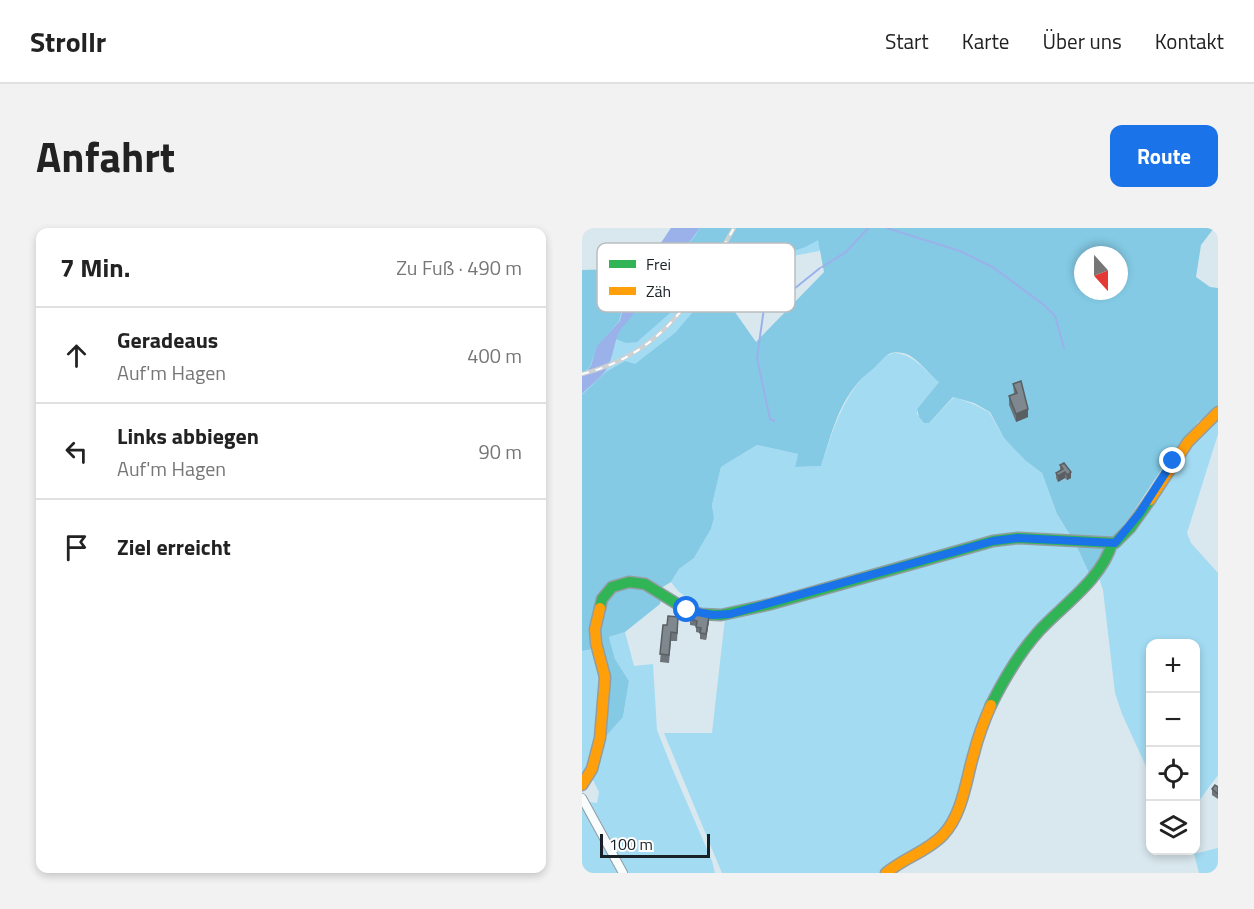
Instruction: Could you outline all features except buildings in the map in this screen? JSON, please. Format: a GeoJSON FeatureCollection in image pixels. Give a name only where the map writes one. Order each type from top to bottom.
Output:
{"type":"FeatureCollection","features":[{"type":"Feature","properties":{"kind":"street"},"geometry":{"type":"LineString","coordinates":[[582,785],[592,769],[600,738],[605,678],[595,638],[597,616],[605,593],[615,585],[629,582],[645,584],[687,610],[701,614],[721,615],[771,604],[993,541],[1018,538],[1117,542],[1139,514],[1185,444],[1218,412]]}},
{"type":"Feature","properties":{"kind":"street"},"geometry":{"type":"LineString","coordinates":[[886,873],[946,832],[956,810],[985,719],[1013,666],[1032,639],[1093,576],[1109,555],[1112,543]]}},
{"type":"Feature","properties":{"kind":"street"},"geometry":{"type":"LineString","coordinates":[[582,798],[623,873]]}},
{"type":"Feature","properties":{"kind":"shaded area"},"geometry":{"type":"Polygon","coordinates":[[[671,228],[842,228],[819,251],[795,256],[795,243],[662,243],[671,228]]]}},
{"type":"Feature","properties":{"kind":"shaded area"},"geometry":{"type":"Polygon","coordinates":[[[671,228],[699,228],[688,243],[661,243],[671,228]]]}},
{"type":"Feature","properties":{"kind":"shaded area"},"geometry":{"type":"Polygon","coordinates":[[[699,228],[1214,228],[1201,245],[1196,277],[1210,287],[1218,288],[1218,408],[1198,422],[1170,457],[1095,569],[1089,573],[1076,545],[1057,514],[1042,473],[1025,460],[1004,438],[990,412],[974,403],[953,397],[929,423],[924,423],[917,409],[939,382],[918,361],[908,355],[894,352],[887,355],[860,380],[849,394],[835,424],[821,466],[795,467],[798,454],[757,445],[721,467],[712,505],[714,518],[711,529],[694,558],[679,569],[671,582],[661,588],[660,604],[625,632],[609,637],[615,659],[629,681],[623,717],[602,741],[599,648],[582,651],[582,395],[606,372],[625,361],[635,364],[675,333],[693,312],[735,312],[756,342],[785,312],[795,312],[795,302],[824,272],[818,240],[795,251],[795,243],[689,243],[699,228]]]}},
{"type":"Feature","properties":{"kind":"shaded area"},"geometry":{"type":"Polygon","coordinates":[[[582,270],[597,270],[597,312],[621,312],[619,321],[597,347],[590,366],[582,375],[582,270]]]}},
{"type":"Feature","properties":{"kind":"shaded area"},"geometry":{"type":"Polygon","coordinates":[[[604,312],[697,312],[582,431],[582,342],[604,312]]]}},
{"type":"Feature","properties":{"kind":"shaded area"},"geometry":{"type":"Polygon","coordinates":[[[622,312],[635,312],[616,339],[606,370],[582,394],[582,376],[591,366],[597,346],[620,321],[622,312]]]}},
{"type":"Feature","properties":{"kind":"shaded area"},"geometry":{"type":"Polygon","coordinates":[[[634,312],[671,312],[637,342],[626,343],[616,339],[621,328],[634,312]]]}},
{"type":"Feature","properties":{"kind":"shaded area"},"geometry":{"type":"Polygon","coordinates":[[[894,353],[913,359],[939,382],[917,409],[917,414],[924,423],[929,423],[954,397],[989,412],[1004,438],[1042,473],[1057,514],[1072,539],[1019,535],[731,611],[697,609],[686,604],[689,599],[671,582],[679,569],[694,558],[711,529],[714,518],[712,505],[721,467],[757,445],[798,454],[795,467],[821,466],[835,425],[849,396],[884,356],[894,353]]]}},
{"type":"Feature","properties":{"kind":"shaded area"},"geometry":{"type":"Polygon","coordinates":[[[1218,413],[1218,434],[1187,533],[1191,543],[1218,573],[1218,775],[1200,800],[1200,639],[1146,639],[1146,766],[1115,693],[1103,590],[1099,578],[1095,576],[1174,461],[1218,413]]]}},
{"type":"Feature","properties":{"kind":"shaded area"},"geometry":{"type":"Polygon","coordinates":[[[1006,542],[1076,545],[1089,573],[1010,669],[949,827],[882,873],[722,873],[664,733],[712,733],[725,618],[1006,542]]]}},
{"type":"Feature","properties":{"kind":"shaded area"},"geometry":{"type":"Polygon","coordinates":[[[625,632],[634,666],[653,664],[657,730],[715,873],[628,873],[588,802],[597,803],[599,792],[591,776],[602,741],[623,717],[629,681],[615,659],[609,637],[625,632]]]}},
{"type":"Feature","properties":{"kind":"shaded area"},"geometry":{"type":"Polygon","coordinates":[[[596,649],[600,663],[598,738],[582,782],[582,651],[596,649]]]}},
{"type":"Feature","properties":{"kind":"shaded area"},"geometry":{"type":"Polygon","coordinates":[[[582,804],[621,873],[582,873],[582,804]]]}},
{"type":"Feature","properties":{"kind":"shaded area"},"geometry":{"type":"Polygon","coordinates":[[[1218,848],[1218,873],[1199,873],[1194,855],[1200,855],[1200,852],[1218,848]]]}},
{"type":"Feature","properties":{"kind":"waterway"},"geometry":{"type":"LineString","coordinates":[[822,267],[846,252],[868,228]]}},
{"type":"Feature","properties":{"kind":"waterway"},"geometry":{"type":"LineString","coordinates":[[887,228],[960,251],[994,268],[1044,305],[1055,316],[1064,348]]}},
{"type":"Feature","properties":{"kind":"waterway"},"geometry":{"type":"LineString","coordinates":[[795,288],[820,268]]}},
{"type":"Feature","properties":{"kind":"waterway"},"geometry":{"type":"LineString","coordinates":[[763,312],[757,358],[770,419],[774,421]]}},
{"type":"Feature","properties":{"kind":"railway"},"geometry":{"type":"LineString","coordinates":[[725,243],[734,228]]}},
{"type":"Feature","properties":{"kind":"railway"},"geometry":{"type":"LineString","coordinates":[[582,374],[611,364],[635,352],[656,337],[680,312]]}},
{"type":"Feature","properties":{"kind":"traffic: fast"},"geometry":{"type":"LineString","coordinates":[[600,608],[602,599],[612,587],[629,582],[645,584],[687,610],[701,614],[721,615],[771,604],[993,541],[1018,538],[1115,543],[1130,528],[1150,500]]}},
{"type":"Feature","properties":{"kind":"traffic: fast"},"geometry":{"type":"LineString","coordinates":[[991,705],[1025,648],[1091,580],[1107,556],[1112,543]]}},
{"type":"Feature","properties":{"kind":"traffic: slow"},"geometry":{"type":"LineString","coordinates":[[1150,500],[1188,442],[1218,412]]}},
{"type":"Feature","properties":{"kind":"traffic: slow"},"geometry":{"type":"LineString","coordinates":[[582,785],[592,769],[600,738],[605,677],[596,643],[595,629],[600,608]]}},
{"type":"Feature","properties":{"kind":"traffic: slow"},"geometry":{"type":"LineString","coordinates":[[886,873],[937,841],[950,827],[963,796],[977,741],[991,705]]}},
{"type":"Feature","properties":{"kind":"route"},"geometry":{"type":"LineString","coordinates":[[687,610],[701,614],[730,614],[993,541],[1018,538],[1115,543],[1139,514],[1173,461]]}}]}
